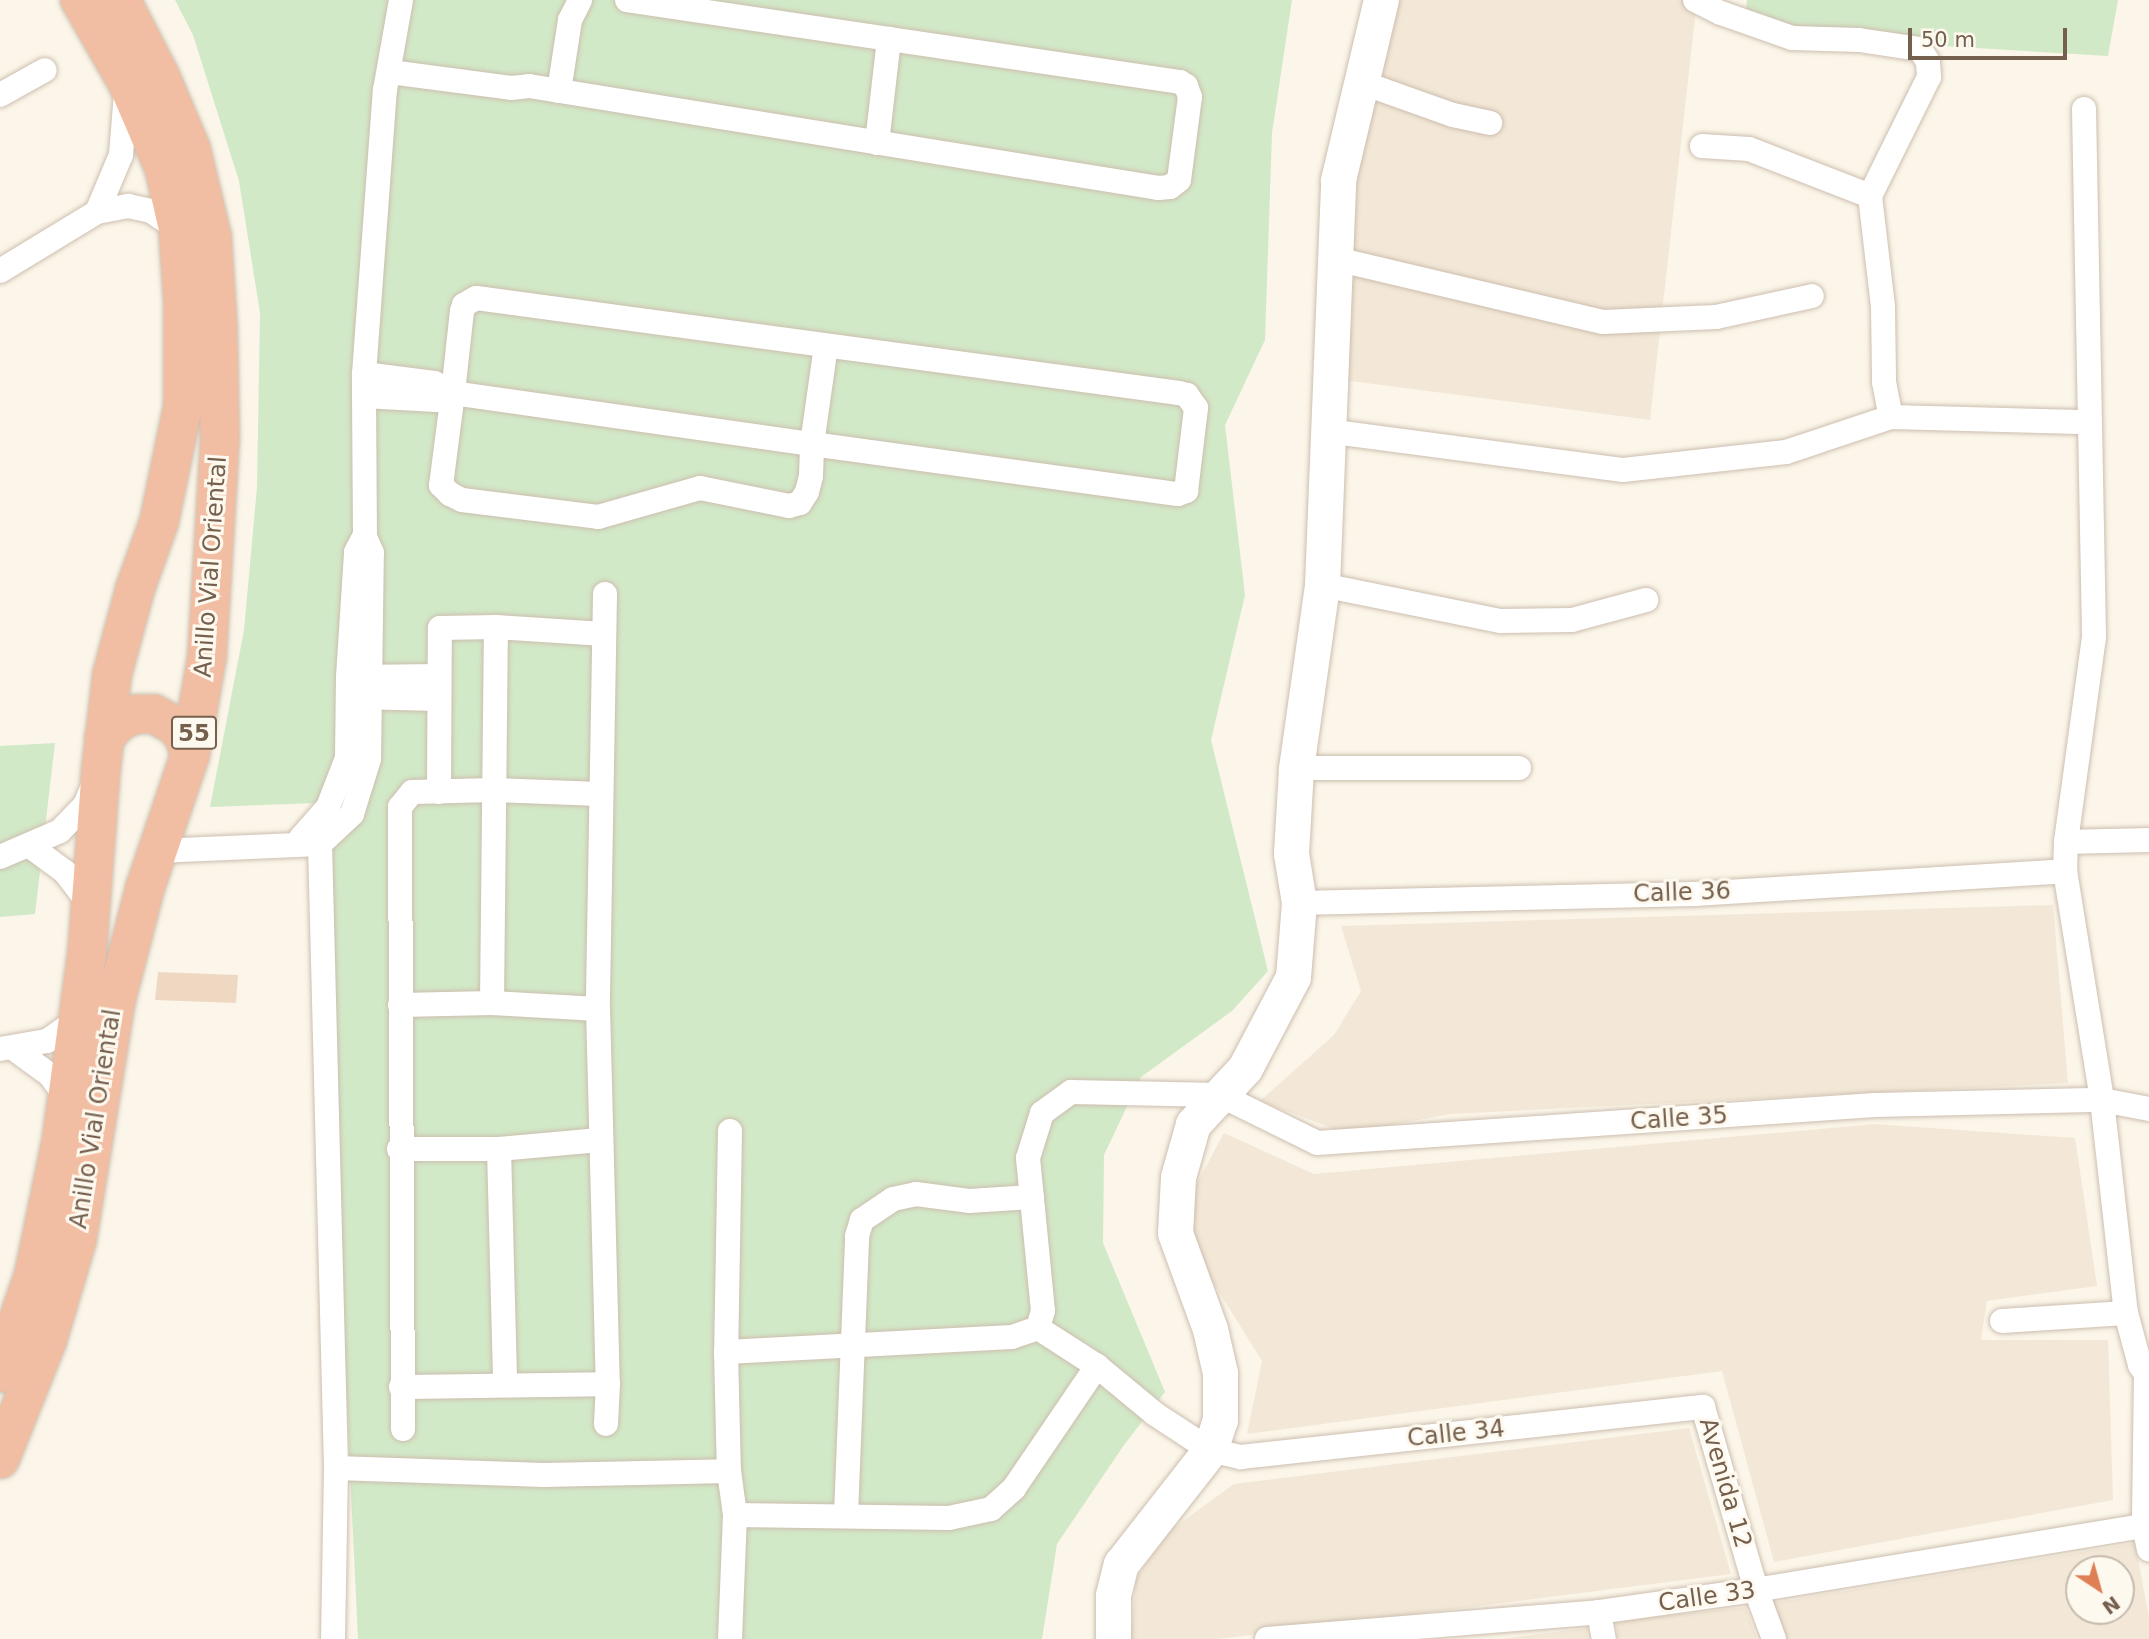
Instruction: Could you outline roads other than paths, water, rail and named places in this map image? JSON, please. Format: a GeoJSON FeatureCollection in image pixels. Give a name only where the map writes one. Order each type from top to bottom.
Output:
{"type":"FeatureCollection","features":[{"type":"Feature","properties":{"kind":"highway","name":"Anillo Vial Oriental"},"geometry":{"type":"LineString","coordinates":[[0,1373],[34,1274],[68,1100],[80,1017],[102,753],[112,676],[135,589],[159,522],[183,406],[183,302],[178,229],[164,168],[127,82],[80,0]]}},
{"type":"Feature","properties":{"kind":"highway","name":"Anillo Vial Oriental"},"geometry":{"type":"LineString","coordinates":[[0,1459],[43,1352],[77,1240],[116,1000],[129,944],[157,851],[190,755],[207,657],[220,438],[218,329],[212,237],[191,149],[160,76],[121,0]]}},
{"type":"Feature","properties":{"kind":"highway"},"geometry":{"type":"LineString","coordinates":[[102,753],[121,720],[137,714],[154,714],[176,726],[186,739],[190,755]]}},
{"type":"Feature","properties":{"kind":"street"},"geometry":{"type":"LineString","coordinates":[[157,851],[293,845],[316,836],[352,814],[369,759],[358,687],[372,553],[365,537],[364,385],[385,90],[401,0]]}},
{"type":"Feature","properties":{"kind":"street"},"geometry":{"type":"LineString","coordinates":[[559,91],[570,20],[580,0]]}},
{"type":"Feature","properties":{"kind":"street"},"geometry":{"type":"LineString","coordinates":[[391,63],[512,75],[529,86],[1158,188],[1170,187],[1179,180],[1190,97],[1186,86],[1180,82],[627,0]]}},
{"type":"Feature","properties":{"kind":"street"},"geometry":{"type":"LineString","coordinates":[[1114,1639],[1113,1595],[1121,1564],[1210,1450],[1220,1420],[1220,1373],[1210,1329],[1175,1233],[1178,1177],[1193,1124],[1245,1068],[1293,977],[1298,903],[1292,853],[1296,768],[1322,585],[1338,180],[1381,0]]}},
{"type":"Feature","properties":{"kind":"street"},"geometry":{"type":"LineString","coordinates":[[1695,0],[1721,13],[1793,38],[1859,40],[1920,49],[1928,62],[1929,77],[1870,196],[1883,307],[1884,382],[1891,417]]}},
{"type":"Feature","properties":{"kind":"street"},"geometry":{"type":"LineString","coordinates":[[877,143],[888,39]]}},
{"type":"Feature","properties":{"kind":"street"},"geometry":{"type":"LineString","coordinates":[[0,95],[45,70]]}},
{"type":"Feature","properties":{"kind":"street"},"geometry":{"type":"LineString","coordinates":[[97,212],[121,155],[127,82]]}},
{"type":"Feature","properties":{"kind":"street"},"geometry":{"type":"LineString","coordinates":[[1363,83],[1453,115],[1490,123]]}},
{"type":"Feature","properties":{"kind":"street"},"geometry":{"type":"LineString","coordinates":[[2084,109],[2094,636],[2066,842],[2065,872],[2102,1100],[2126,1313],[2140,1365],[2148,1373],[2146,1538]]}},
{"type":"Feature","properties":{"kind":"street"},"geometry":{"type":"LineString","coordinates":[[1702,146],[1749,149],[1870,196]]}},
{"type":"Feature","properties":{"kind":"street"},"geometry":{"type":"LineString","coordinates":[[0,271],[97,212],[128,206],[151,211],[178,229]]}},
{"type":"Feature","properties":{"kind":"street"},"geometry":{"type":"LineString","coordinates":[[1336,259],[1604,322],[1716,317],[1812,296]]}},
{"type":"Feature","properties":{"kind":"street"},"geometry":{"type":"LineString","coordinates":[[364,385],[434,383],[453,393],[812,444],[1178,494],[1186,491],[1196,408],[1187,395],[476,298],[464,304],[462,311],[453,393],[441,485],[450,494],[462,499],[598,517],[700,488],[789,506],[800,503],[807,492],[811,476],[812,444],[826,346]]}},
{"type":"Feature","properties":{"kind":"street"},"geometry":{"type":"LineString","coordinates":[[1327,431],[1623,470],[1786,452],[1891,417],[2088,422]]}},
{"type":"Feature","properties":{"kind":"street"},"geometry":{"type":"LineString","coordinates":[[1322,585],[1501,621],[1572,620],[1646,600]]}},
{"type":"Feature","properties":{"kind":"street"},"geometry":{"type":"LineString","coordinates":[[605,594],[597,1009],[608,1384],[606,1424]]}},
{"type":"Feature","properties":{"kind":"street"},"geometry":{"type":"LineString","coordinates":[[439,792],[440,628],[496,627],[604,634]]}},
{"type":"Feature","properties":{"kind":"street"},"geometry":{"type":"LineString","coordinates":[[492,1003],[496,627]]}},
{"type":"Feature","properties":{"kind":"street"},"geometry":{"type":"LineString","coordinates":[[358,687],[439,688]]}},
{"type":"Feature","properties":{"kind":"street"},"geometry":{"type":"LineString","coordinates":[[0,857],[46,840],[73,821],[85,805],[102,753]]}},
{"type":"Feature","properties":{"kind":"street"},"geometry":{"type":"LineString","coordinates":[[1296,768],[1519,768]]}},
{"type":"Feature","properties":{"kind":"street"},"geometry":{"type":"LineString","coordinates":[[403,1429],[399,1149],[400,807],[412,792],[494,790],[600,794]]}},
{"type":"Feature","properties":{"kind":"street"},"geometry":{"type":"LineString","coordinates":[[316,836],[336,1468],[333,1639]]}},
{"type":"Feature","properties":{"kind":"street"},"geometry":{"type":"LineString","coordinates":[[2066,842],[2149,840]]}},
{"type":"Feature","properties":{"kind":"street"},"geometry":{"type":"LineString","coordinates":[[30,846],[65,873],[91,906]]}},
{"type":"Feature","properties":{"kind":"street","name":"Calle 36"},"geometry":{"type":"LineString","coordinates":[[1298,903],[1694,894],[2065,872]]}},
{"type":"Feature","properties":{"kind":"street"},"geometry":{"type":"LineString","coordinates":[[400,1005],[492,1003],[597,1009]]}},
{"type":"Feature","properties":{"kind":"street"},"geometry":{"type":"LineString","coordinates":[[7,1048],[47,1041],[80,1017]]}},
{"type":"Feature","properties":{"kind":"street"},"geometry":{"type":"LineString","coordinates":[[7,1048],[50,1075],[68,1100]]}},
{"type":"Feature","properties":{"kind":"street"},"geometry":{"type":"LineString","coordinates":[[1038,1328],[1043,1311],[1028,1158],[1042,1113],[1071,1092],[1220,1095]]}},
{"type":"Feature","properties":{"kind":"street","name":"Calle 35"},"geometry":{"type":"LineString","coordinates":[[1220,1095],[1317,1143],[1875,1105],[2102,1100],[2149,1109]]}},
{"type":"Feature","properties":{"kind":"street"},"geometry":{"type":"LineString","coordinates":[[730,1131],[726,1352],[729,1471],[735,1515],[730,1639]]}},
{"type":"Feature","properties":{"kind":"street"},"geometry":{"type":"LineString","coordinates":[[399,1149],[499,1149],[600,1140]]}},
{"type":"Feature","properties":{"kind":"street"},"geometry":{"type":"LineString","coordinates":[[499,1149],[505,1384]]}},
{"type":"Feature","properties":{"kind":"street"},"geometry":{"type":"LineString","coordinates":[[846,1515],[852,1345],[858,1236],[862,1220],[893,1199],[916,1194],[969,1201],[1032,1197]]}},
{"type":"Feature","properties":{"kind":"street"},"geometry":{"type":"LineString","coordinates":[[2002,1321],[2126,1313]]}},
{"type":"Feature","properties":{"kind":"street"},"geometry":{"type":"LineString","coordinates":[[1038,1328],[1097,1366],[1155,1414],[1210,1450]]}},
{"type":"Feature","properties":{"kind":"street"},"geometry":{"type":"LineString","coordinates":[[726,1352],[1013,1337],[1038,1328]]}},
{"type":"Feature","properties":{"kind":"street"},"geometry":{"type":"LineString","coordinates":[[735,1515],[949,1518],[991,1509],[1014,1488],[1097,1366]]}},
{"type":"Feature","properties":{"kind":"street"},"geometry":{"type":"LineString","coordinates":[[401,1387],[608,1384]]}},
{"type":"Feature","properties":{"kind":"street","name":"Calle 34"},"geometry":{"type":"LineString","coordinates":[[1210,1450],[1241,1457],[1703,1407]]}},
{"type":"Feature","properties":{"kind":"street","name":"Avenida 12"},"geometry":{"type":"LineString","coordinates":[[1703,1407],[1756,1590],[1774,1639]]}},
{"type":"Feature","properties":{"kind":"street"},"geometry":{"type":"LineString","coordinates":[[336,1468],[544,1475],[729,1471]]}},
{"type":"Feature","properties":{"kind":"street","name":"Calle 33"},"geometry":{"type":"LineString","coordinates":[[1267,1639],[1599,1612],[2146,1538]]}},
{"type":"Feature","properties":{"kind":"street"},"geometry":{"type":"LineString","coordinates":[[1599,1612],[1604,1639]]}}]}
